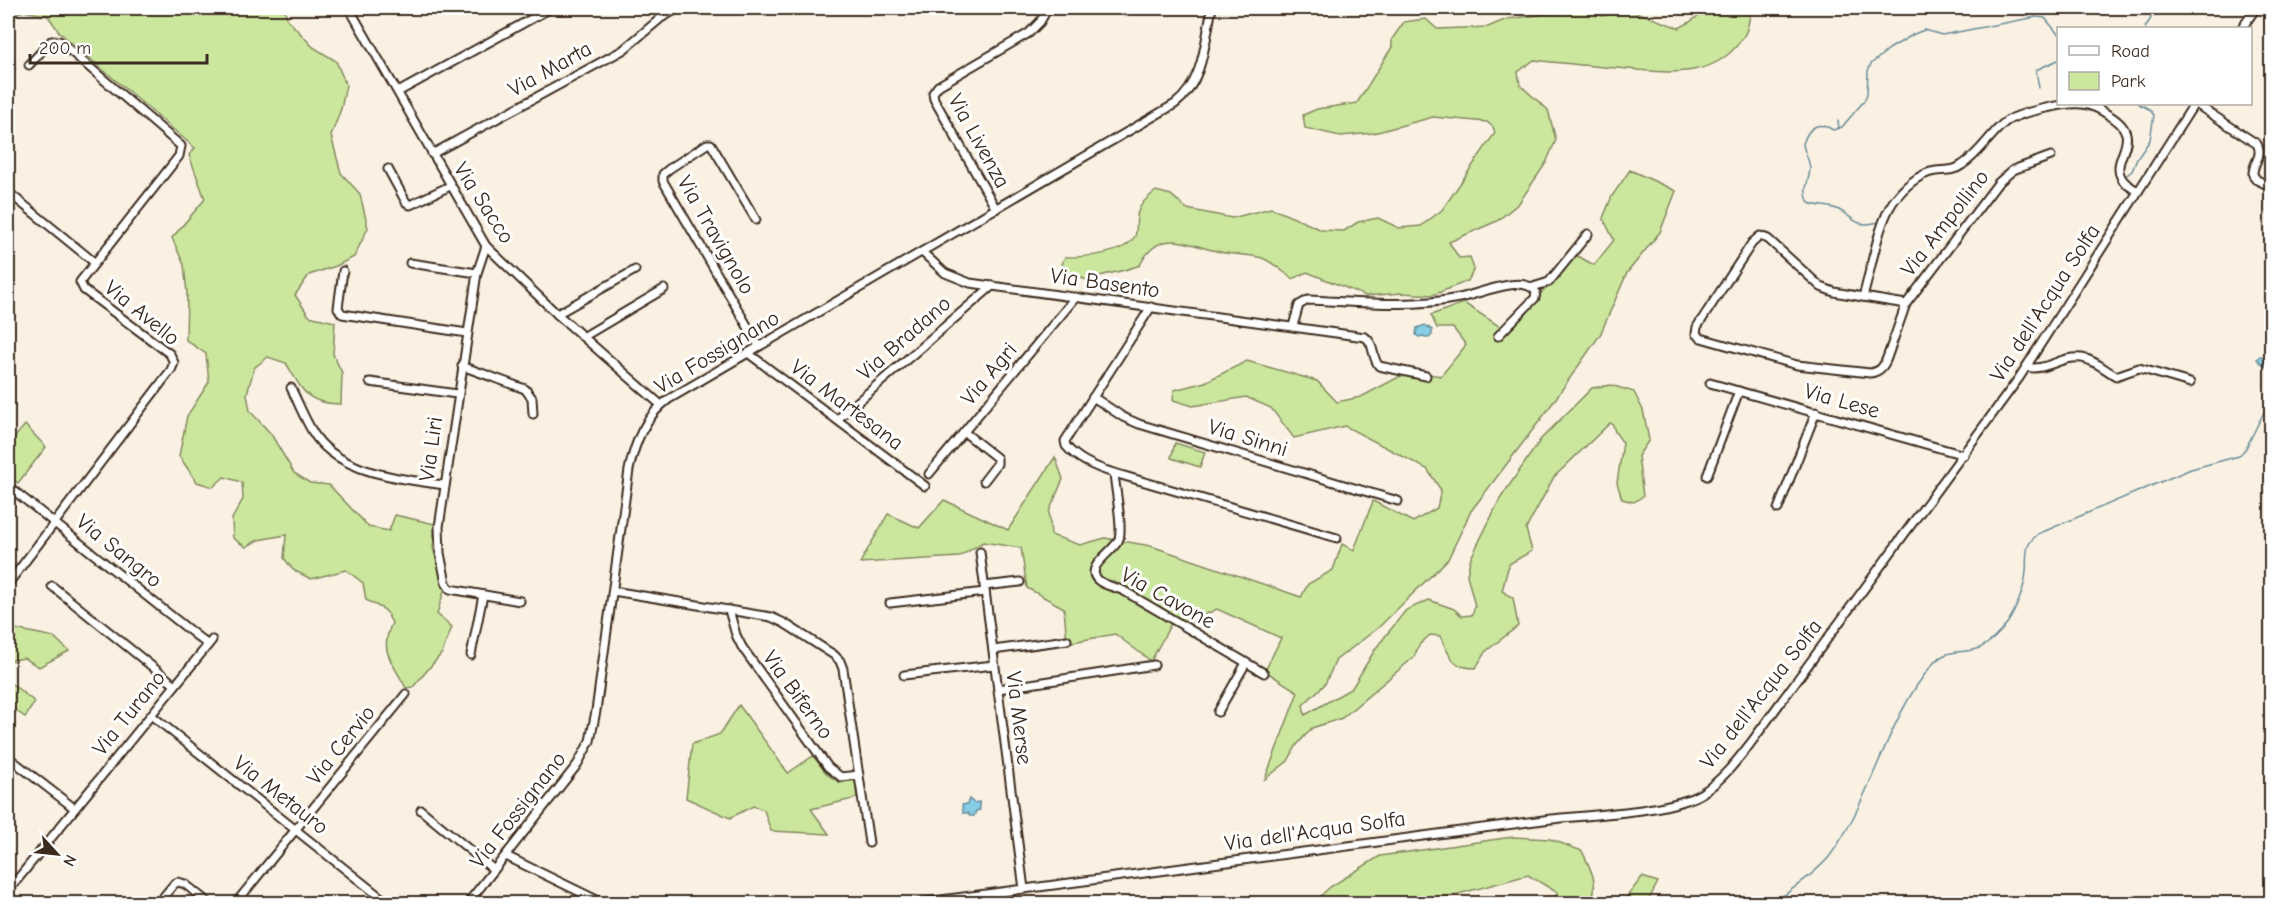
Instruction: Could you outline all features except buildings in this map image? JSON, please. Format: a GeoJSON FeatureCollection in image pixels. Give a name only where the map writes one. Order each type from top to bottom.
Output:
{"type":"FeatureCollection","features":[{"type":"Feature","properties":{"kind":"street","name":"Via Sacco"},"geometry":{"type":"LineString","coordinates":[[349,8],[486,246],[557,314],[660,405]]}},
{"type":"Feature","properties":{"kind":"street"},"geometry":{"type":"LineString","coordinates":[[530,8],[535,16]]}},
{"type":"Feature","properties":{"kind":"street"},"geometry":{"type":"LineString","coordinates":[[398,92],[551,8]]}},
{"type":"Feature","properties":{"kind":"street","name":"Via Marta"},"geometry":{"type":"LineString","coordinates":[[432,154],[622,50],[661,18],[679,8]]}},
{"type":"Feature","properties":{"kind":"street","name":"Via Livenza"},"geometry":{"type":"LineString","coordinates":[[996,209],[934,99],[933,93],[939,85],[1029,33],[1040,22],[1048,8]]}},
{"type":"Feature","properties":{"kind":"street","name":"Via Fossignano"},"geometry":{"type":"LineString","coordinates":[[467,903],[563,785],[588,746],[596,711],[633,454],[644,427],[660,405],[1161,113],[1183,97],[1197,74],[1212,8]]}},
{"type":"Feature","properties":{"kind":"street"},"geometry":{"type":"LineString","coordinates":[[2243,27],[2256,8]]}},
{"type":"Feature","properties":{"kind":"street","name":"Via Avello"},"geometry":{"type":"LineString","coordinates":[[8,584],[174,365],[172,356],[82,288],[81,280],[179,156],[181,146],[59,41],[51,41],[29,65]]}},
{"type":"Feature","properties":{"kind":"street","name":"Via Ampollino"},"geometry":{"type":"LineString","coordinates":[[1863,297],[1885,217],[1896,198],[1911,183],[1923,175],[1962,165],[2004,123],[2017,115],[2072,105]]}},
{"type":"Feature","properties":{"kind":"street","name":"Via Ampollino"},"geometry":{"type":"LineString","coordinates":[[2082,105],[2112,116],[2122,126],[2126,138],[2119,168],[2120,176],[2138,191]]}},
{"type":"Feature","properties":{"kind":"street","name":"Via dell'Acqua Solfa"},"geometry":{"type":"LineString","coordinates":[[911,903],[1528,822],[1636,810],[1697,796],[1724,775],[1750,744],[1964,455],[2026,367],[2194,105]]}},
{"type":"Feature","properties":{"kind":"street"},"geometry":{"type":"LineString","coordinates":[[2197,105],[2258,144],[2260,154],[2253,169],[2253,175],[2271,187]]}},
{"type":"Feature","properties":{"kind":"street","name":"Via Travignolo"},"geometry":{"type":"LineString","coordinates":[[756,220],[711,144],[707,144],[663,174],[663,181],[759,346]]}},
{"type":"Feature","properties":{"kind":"street","name":"Via Ampollino"},"geometry":{"type":"LineString","coordinates":[[1905,304],[1837,293],[1821,287],[1768,239],[1760,236],[1752,243],[1696,334],[1701,338],[1797,365],[1872,373],[1878,371],[1885,363],[1905,304],[1999,181],[2016,169],[2051,156]]}},
{"type":"Feature","properties":{"kind":"street"},"geometry":{"type":"LineString","coordinates":[[388,168],[406,202],[410,205],[450,186]]}},
{"type":"Feature","properties":{"kind":"street"},"geometry":{"type":"LineString","coordinates":[[8,192],[94,262]]}},
{"type":"Feature","properties":{"kind":"street"},"geometry":{"type":"LineString","coordinates":[[1293,326],[1299,305],[1308,300],[1422,303],[1458,298],[1514,284],[1533,287],[1548,283],[1588,234]]}},
{"type":"Feature","properties":{"kind":"street","name":"Via Liri"},"geometry":{"type":"LineString","coordinates":[[486,246],[477,273],[467,333],[438,536],[448,587],[520,601]]}},
{"type":"Feature","properties":{"kind":"street","name":"Via Basento"},"geometry":{"type":"LineString","coordinates":[[922,252],[939,268],[970,283],[1367,338],[1371,343],[1374,360],[1378,366],[1426,376]]}},
{"type":"Feature","properties":{"kind":"street"},"geometry":{"type":"LineString","coordinates":[[410,263],[477,273]]}},
{"type":"Feature","properties":{"kind":"street"},"geometry":{"type":"LineString","coordinates":[[557,314],[635,270]]}},
{"type":"Feature","properties":{"kind":"street"},"geometry":{"type":"LineString","coordinates":[[343,272],[338,308],[342,315],[467,333]]}},
{"type":"Feature","properties":{"kind":"street","name":"Via Bradano"},"geometry":{"type":"LineString","coordinates":[[840,417],[992,286]]}},
{"type":"Feature","properties":{"kind":"street"},"geometry":{"type":"LineString","coordinates":[[1498,336],[1534,298],[1536,292],[1533,287]]}},
{"type":"Feature","properties":{"kind":"street"},"geometry":{"type":"LineString","coordinates":[[583,337],[663,289]]}},
{"type":"Feature","properties":{"kind":"street","name":"Via Agri"},"geometry":{"type":"LineString","coordinates":[[929,474],[1076,297]]}},
{"type":"Feature","properties":{"kind":"street"},"geometry":{"type":"LineString","coordinates":[[1151,307],[1067,436],[1065,446],[1089,463],[1114,473],[1337,538]]}},
{"type":"Feature","properties":{"kind":"street","name":"Via Martesana"},"geometry":{"type":"LineString","coordinates":[[748,352],[925,486]]}},
{"type":"Feature","properties":{"kind":"street"},"geometry":{"type":"LineString","coordinates":[[2026,367],[2041,369],[2062,360],[2081,358],[2091,361],[2116,376],[2137,368],[2190,383]]}},
{"type":"Feature","properties":{"kind":"street"},"geometry":{"type":"LineString","coordinates":[[462,366],[525,389],[532,398],[533,414]]}},
{"type":"Feature","properties":{"kind":"street"},"geometry":{"type":"LineString","coordinates":[[370,382],[457,394]]}},
{"type":"Feature","properties":{"kind":"street","name":"Via Lese"},"geometry":{"type":"LineString","coordinates":[[1710,383],[1964,455]]}},
{"type":"Feature","properties":{"kind":"street"},"geometry":{"type":"LineString","coordinates":[[291,388],[314,433],[332,453],[370,471],[393,478],[444,485]]}},
{"type":"Feature","properties":{"kind":"street"},"geometry":{"type":"LineString","coordinates":[[1707,476],[1739,391]]}},
{"type":"Feature","properties":{"kind":"street","name":"Via Sinni"},"geometry":{"type":"LineString","coordinates":[[1094,397],[1139,424],[1398,501]]}},
{"type":"Feature","properties":{"kind":"street"},"geometry":{"type":"LineString","coordinates":[[1778,509],[1816,412]]}},
{"type":"Feature","properties":{"kind":"street"},"geometry":{"type":"LineString","coordinates":[[964,432],[997,458],[996,466],[984,481]]}},
{"type":"Feature","properties":{"kind":"street","name":"Via Cavone"},"geometry":{"type":"LineString","coordinates":[[1114,473],[1120,536],[1115,548],[1098,562],[1095,572],[1096,579],[1122,590],[1264,673]]}},
{"type":"Feature","properties":{"kind":"street","name":"Via Sangro"},"geometry":{"type":"LineString","coordinates":[[8,486],[210,642]]}},
{"type":"Feature","properties":{"kind":"street","name":"Via Merse"},"geometry":{"type":"LineString","coordinates":[[980,552],[1023,889]]}},
{"type":"Feature","properties":{"kind":"street"},"geometry":{"type":"LineString","coordinates":[[890,603],[1020,582]]}},
{"type":"Feature","properties":{"kind":"street"},"geometry":{"type":"LineString","coordinates":[[52,586],[175,685]]}},
{"type":"Feature","properties":{"kind":"street","name":"Via Biferno"},"geometry":{"type":"LineString","coordinates":[[613,591],[765,616],[778,620],[839,659],[844,672],[869,843]]}},
{"type":"Feature","properties":{"kind":"street"},"geometry":{"type":"LineString","coordinates":[[471,655],[483,595]]}},
{"type":"Feature","properties":{"kind":"street","name":"Via Biferno"},"geometry":{"type":"LineString","coordinates":[[729,610],[742,647],[828,767],[841,777],[859,774]]}},
{"type":"Feature","properties":{"kind":"street"},"geometry":{"type":"LineString","coordinates":[[993,651],[1067,640]]}},
{"type":"Feature","properties":{"kind":"street","name":"Via Turano"},"geometry":{"type":"LineString","coordinates":[[8,891],[210,642]]}},
{"type":"Feature","properties":{"kind":"street"},"geometry":{"type":"LineString","coordinates":[[1218,712],[1246,663]]}},
{"type":"Feature","properties":{"kind":"street"},"geometry":{"type":"LineString","coordinates":[[904,675],[994,665]]}},
{"type":"Feature","properties":{"kind":"street"},"geometry":{"type":"LineString","coordinates":[[998,688],[1154,665]]}},
{"type":"Feature","properties":{"kind":"street","name":"Via Cervio"},"geometry":{"type":"LineString","coordinates":[[235,903],[406,694]]}},
{"type":"Feature","properties":{"kind":"street","name":"Via Metauro"},"geometry":{"type":"LineString","coordinates":[[151,715],[389,903]]}},
{"type":"Feature","properties":{"kind":"street"},"geometry":{"type":"LineString","coordinates":[[8,757],[75,808]]}},
{"type":"Feature","properties":{"kind":"street"},"geometry":{"type":"LineString","coordinates":[[421,810],[494,870]]}},
{"type":"Feature","properties":{"kind":"street"},"geometry":{"type":"LineString","coordinates":[[506,855],[605,903]]}},
{"type":"Feature","properties":{"kind":"street"},"geometry":{"type":"LineString","coordinates":[[160,901],[178,882],[183,883],[210,903]]}},
{"type":"Feature","properties":{"kind":"green space"},"geometry":{"type":"Polygon","coordinates":[[[8,8],[284,8],[288,20],[313,47],[336,61],[346,85],[341,109],[331,136],[341,173],[360,194],[368,228],[354,257],[309,275],[295,295],[309,316],[335,322],[333,354],[342,373],[341,404],[320,402],[313,398],[302,388],[286,363],[268,357],[254,368],[247,394],[250,411],[271,434],[294,473],[310,483],[329,485],[369,527],[389,531],[395,515],[435,524],[433,548],[445,588],[437,614],[452,627],[442,653],[413,687],[406,688],[392,664],[386,642],[392,623],[385,610],[366,600],[363,583],[346,570],[311,579],[293,570],[284,558],[286,535],[258,540],[246,547],[233,538],[232,519],[243,499],[242,482],[224,477],[213,487],[197,482],[179,456],[187,416],[209,382],[206,354],[186,340],[187,294],[184,265],[172,238],[205,199],[189,155],[195,148],[60,33],[48,16],[24,11],[8,16],[8,8]]]}},
{"type":"Feature","properties":{"kind":"green space"},"geometry":{"type":"Polygon","coordinates":[[[1592,8],[1602,16],[1633,11],[1679,28],[1696,17],[1703,8],[1752,8],[1745,34],[1733,50],[1720,61],[1704,67],[1670,72],[1534,60],[1518,72],[1520,85],[1548,110],[1556,140],[1546,163],[1519,203],[1497,221],[1449,242],[1459,258],[1470,257],[1474,269],[1468,281],[1433,295],[1402,293],[1366,296],[1307,272],[1293,279],[1262,258],[1225,253],[1178,241],[1167,241],[1158,245],[1148,252],[1140,265],[1086,280],[1065,270],[1062,263],[1065,257],[1103,254],[1130,242],[1136,233],[1139,209],[1145,200],[1156,191],[1171,195],[1187,209],[1232,218],[1271,208],[1322,230],[1344,231],[1358,222],[1378,218],[1399,228],[1421,226],[1442,210],[1495,133],[1493,127],[1487,122],[1433,117],[1374,133],[1340,136],[1305,128],[1303,115],[1317,109],[1357,103],[1392,47],[1392,39],[1404,22],[1426,19],[1437,29],[1488,27],[1507,19],[1592,8]]]}},
{"type":"Feature","properties":{"kind":"green space"},"geometry":{"type":"Polygon","coordinates":[[[1630,170],[1676,191],[1660,232],[1627,273],[1600,335],[1547,411],[1471,511],[1448,559],[1378,628],[1336,660],[1325,684],[1303,705],[1305,715],[1352,688],[1376,648],[1406,610],[1429,600],[1454,609],[1462,616],[1472,615],[1475,606],[1467,575],[1470,560],[1500,499],[1541,439],[1592,388],[1611,385],[1634,392],[1643,410],[1649,440],[1638,456],[1643,496],[1634,502],[1622,499],[1617,483],[1623,443],[1610,423],[1554,477],[1526,529],[1532,551],[1509,564],[1502,591],[1513,598],[1518,626],[1485,652],[1476,668],[1456,663],[1449,655],[1440,636],[1430,635],[1419,645],[1414,657],[1342,718],[1312,728],[1296,746],[1288,761],[1265,779],[1298,692],[1265,671],[1281,638],[1217,609],[1187,623],[1174,618],[1151,661],[1115,634],[1067,643],[1064,608],[1027,588],[1021,548],[983,542],[959,557],[860,563],[888,514],[919,528],[944,500],[1008,530],[1055,457],[1063,479],[1049,512],[1051,535],[1080,545],[1105,538],[1151,546],[1301,597],[1308,584],[1333,570],[1342,544],[1354,550],[1373,501],[1413,522],[1437,508],[1441,490],[1427,469],[1345,426],[1294,438],[1271,408],[1246,397],[1193,406],[1173,400],[1174,390],[1205,382],[1247,361],[1317,381],[1337,402],[1361,397],[1410,371],[1441,376],[1466,345],[1453,328],[1437,328],[1431,315],[1464,303],[1508,332],[1574,254],[1594,265],[1614,240],[1603,218],[1612,196],[1630,170]]]}},
{"type":"Feature","properties":{"kind":"green space"},"geometry":{"type":"Polygon","coordinates":[[[25,425],[46,447],[18,483],[8,475],[8,445],[25,425]]]}},
{"type":"Feature","properties":{"kind":"green space"},"geometry":{"type":"Polygon","coordinates":[[[1175,443],[1205,452],[1200,467],[1171,458],[1175,443]]]}},
{"type":"Feature","properties":{"kind":"green space"},"geometry":{"type":"Polygon","coordinates":[[[11,628],[54,637],[69,651],[39,667],[24,658],[8,661],[8,630],[11,628]]]}},
{"type":"Feature","properties":{"kind":"green space"},"geometry":{"type":"Polygon","coordinates":[[[8,681],[35,702],[25,717],[12,708],[8,713],[8,681]]]}},
{"type":"Feature","properties":{"kind":"green space"},"geometry":{"type":"Polygon","coordinates":[[[739,705],[788,773],[813,756],[828,775],[840,783],[855,779],[857,798],[811,809],[829,834],[771,831],[764,810],[753,806],[730,818],[686,798],[692,744],[720,734],[739,705]]]}},
{"type":"Feature","properties":{"kind":"green space"},"geometry":{"type":"Polygon","coordinates":[[[1512,837],[1550,839],[1582,851],[1594,883],[1590,903],[1549,903],[1558,893],[1528,875],[1425,903],[1313,903],[1330,887],[1380,856],[1512,837]]]}},
{"type":"Feature","properties":{"kind":"green space"},"geometry":{"type":"Polygon","coordinates":[[[1642,877],[1658,882],[1647,903],[1622,903],[1642,877]]]}},
{"type":"Feature","properties":{"kind":"water"},"geometry":{"type":"Polygon","coordinates":[[[1425,325],[1432,330],[1429,338],[1416,335],[1417,328],[1425,325]]]}},
{"type":"Feature","properties":{"kind":"water"},"geometry":{"type":"Polygon","coordinates":[[[2272,345],[2271,368],[2263,365],[2257,359],[2260,356],[2266,357],[2272,345]]]}},
{"type":"Feature","properties":{"kind":"water"},"geometry":{"type":"Polygon","coordinates":[[[969,799],[974,803],[979,802],[980,810],[976,811],[974,816],[963,813],[962,805],[967,804],[969,799]]]}},
{"type":"Feature","properties":{"kind":"waterway"},"geometry":{"type":"LineString","coordinates":[[2146,27],[2157,8]]}},
{"type":"Feature","properties":{"kind":"waterway"},"geometry":{"type":"LineString","coordinates":[[1879,222],[1871,224],[1857,222],[1835,208],[1809,203],[1806,190],[1810,166],[1803,144],[1814,127],[1822,126],[1833,130],[1842,127],[1864,101],[1871,64],[1889,49],[1924,30],[1942,35],[2036,17],[2045,18],[2057,33]]}},
{"type":"Feature","properties":{"kind":"waterway"},"geometry":{"type":"LineString","coordinates":[[2039,88],[2036,70],[2057,60]]}},
{"type":"Feature","properties":{"kind":"waterway"},"geometry":{"type":"LineString","coordinates":[[2127,175],[2132,171],[2150,140],[2154,115],[2141,105]]}},
{"type":"Feature","properties":{"kind":"waterway"},"geometry":{"type":"LineString","coordinates":[[1838,121],[1839,128]]}},
{"type":"Feature","properties":{"kind":"waterway"},"geometry":{"type":"LineString","coordinates":[[1773,904],[1829,857],[1857,810],[1902,710],[1932,665],[1943,656],[1953,652],[1981,647],[1994,638],[2008,622],[2022,590],[2027,550],[2033,539],[2038,534],[2191,469],[2239,456],[2246,448],[2272,396]]}}]}
